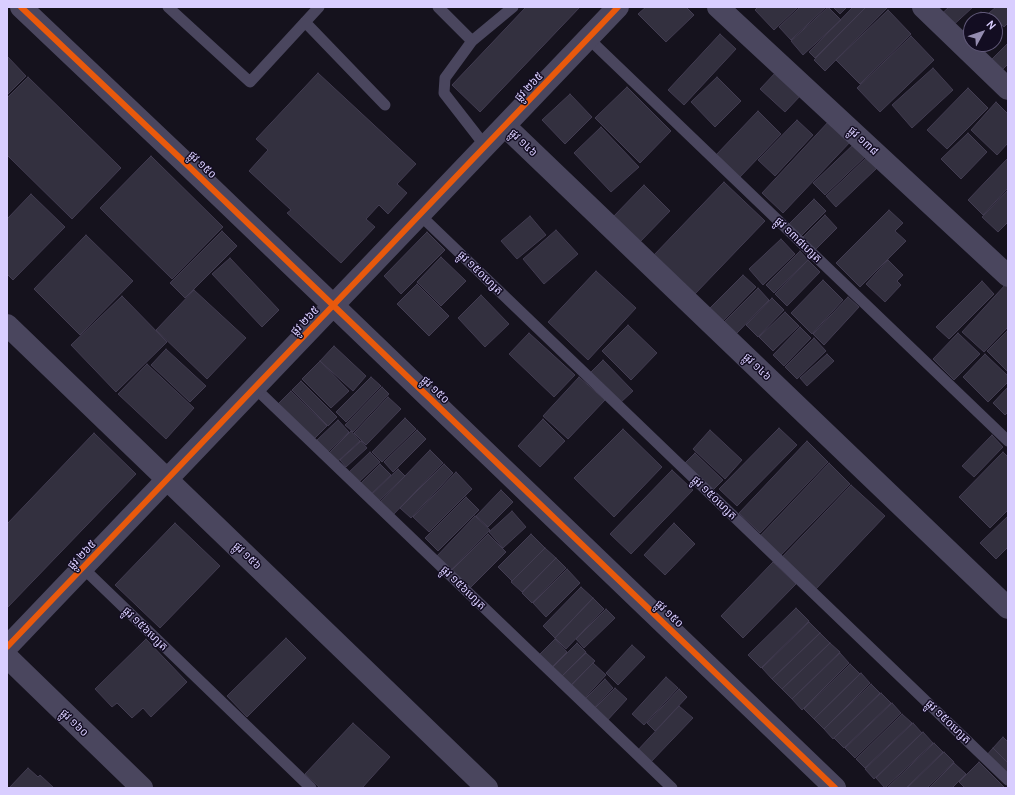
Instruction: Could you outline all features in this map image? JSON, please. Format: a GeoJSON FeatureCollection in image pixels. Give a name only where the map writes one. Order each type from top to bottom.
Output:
{"type":"FeatureCollection","features":[{"type":"Feature","properties":{"kind":"street","name":"ផ្លូវ ១៥០"},"geometry":{"type":"LineString","coordinates":[[21,7],[835,788]]}},
{"type":"Feature","properties":{"kind":"street","name":"ផ្លូវ ២៦៥"},"geometry":{"type":"LineString","coordinates":[[7,648],[618,7]]}},
{"type":"Feature","properties":{"kind":"street","name":"ផ្លូវ ១៣៨"},"geometry":{"type":"LineString","coordinates":[[718,7],[1008,276]]}},
{"type":"Feature","properties":{"kind":"street"},"geometry":{"type":"LineString","coordinates":[[923,7],[1008,89]]}},
{"type":"Feature","properties":{"kind":"street","name":"ផ្លូវ ១៤៦"},"geometry":{"type":"LineString","coordinates":[[505,126],[1008,608]]}},
{"type":"Feature","properties":{"kind":"street","name":"ផ្លូវ ១៥៦"},"geometry":{"type":"LineString","coordinates":[[7,325],[488,788]]}},
{"type":"Feature","properties":{"kind":"street","name":"ផ្លូវ ១៦០"},"geometry":{"type":"LineString","coordinates":[[7,657],[142,788]]}},
{"type":"Feature","properties":{"kind":"lane"},"geometry":{"type":"LineString","coordinates":[[168,7],[250,82],[319,7]]}},
{"type":"Feature","properties":{"kind":"lane"},"geometry":{"type":"LineString","coordinates":[[438,7],[472,41]]}},
{"type":"Feature","properties":{"kind":"lane"},"geometry":{"type":"LineString","coordinates":[[486,147],[444,93],[444,78],[472,41],[513,7]]}},
{"type":"Feature","properties":{"kind":"lane"},"geometry":{"type":"LineString","coordinates":[[305,22],[385,105]]}},
{"type":"Feature","properties":{"kind":"lane","name":"ផ្លូវ ១៣៨ហ្សេត"},"geometry":{"type":"LineString","coordinates":[[589,39],[1008,441]]}},
{"type":"Feature","properties":{"kind":"lane","name":"ផ្លូវ ១៥០ហ្សេត"},"geometry":{"type":"LineString","coordinates":[[420,215],[1008,780]]}},
{"type":"Feature","properties":{"kind":"lane","name":"ផ្លូវ ១៥៦ហ្សេត"},"geometry":{"type":"LineString","coordinates":[[255,388],[672,788]]}},
{"type":"Feature","properties":{"kind":"lane","name":"ផ្លូវ ១៥៦ហ្សេត"},"geometry":{"type":"LineString","coordinates":[[83,568],[311,788]]}},
{"type":"Feature","properties":{"kind":"building"},"geometry":{"type":"Polygon","coordinates":[[[526,7],[580,7],[480,112],[452,85],[526,7]]]}},
{"type":"Feature","properties":{"kind":"building"},"geometry":{"type":"Polygon","coordinates":[[[646,7],[686,7],[694,15],[666,42],[638,14],[646,7]]]}},
{"type":"Feature","properties":{"kind":"building"},"geometry":{"type":"Polygon","coordinates":[[[758,7],[798,7],[774,30],[755,10],[758,7]]]}},
{"type":"Feature","properties":{"kind":"building"},"geometry":{"type":"Polygon","coordinates":[[[800,7],[826,7],[791,40],[779,27],[800,7]]]}},
{"type":"Feature","properties":{"kind":"building"},"geometry":{"type":"Polygon","coordinates":[[[828,7],[841,20],[803,55],[791,41],[828,7]]]}},
{"type":"Feature","properties":{"kind":"building"},"geometry":{"type":"Polygon","coordinates":[[[833,7],[847,7],[840,14],[833,7]]]}},
{"type":"Feature","properties":{"kind":"building"},"geometry":{"type":"Polygon","coordinates":[[[853,7],[866,7],[815,58],[809,52],[853,7]]]}},
{"type":"Feature","properties":{"kind":"building"},"geometry":{"type":"Polygon","coordinates":[[[866,7],[888,7],[825,71],[814,60],[866,7]]]}},
{"type":"Feature","properties":{"kind":"building"},"geometry":{"type":"Polygon","coordinates":[[[949,7],[973,7],[968,12],[963,12],[963,16],[948,30],[937,18],[949,7]]]}},
{"type":"Feature","properties":{"kind":"building"},"geometry":{"type":"Polygon","coordinates":[[[996,7],[1008,7],[1008,23],[1004,27],[1003,26],[1003,12],[990,12],[996,7]]]}},
{"type":"Feature","properties":{"kind":"building"},"geometry":{"type":"Polygon","coordinates":[[[888,10],[911,34],[860,84],[836,60],[888,10]]]}},
{"type":"Feature","properties":{"kind":"building"},"geometry":{"type":"Polygon","coordinates":[[[963,31],[963,40],[957,37],[963,31]]]}},
{"type":"Feature","properties":{"kind":"building"},"geometry":{"type":"Polygon","coordinates":[[[720,34],[736,49],[684,105],[668,90],[720,34]]]}},
{"type":"Feature","properties":{"kind":"building"},"geometry":{"type":"Polygon","coordinates":[[[911,36],[934,60],[880,112],[857,88],[911,36]]]}},
{"type":"Feature","properties":{"kind":"building"},"geometry":{"type":"Polygon","coordinates":[[[1008,43],[1008,64],[998,74],[988,63],[999,52],[1003,52],[1003,48],[1008,43]]]}},
{"type":"Feature","properties":{"kind":"building"},"geometry":{"type":"Polygon","coordinates":[[[7,56],[26,76],[7,95],[7,56]]]}},
{"type":"Feature","properties":{"kind":"building"},"geometry":{"type":"Polygon","coordinates":[[[933,68],[953,90],[912,128],[892,105],[933,68]]]}},
{"type":"Feature","properties":{"kind":"building"},"geometry":{"type":"Polygon","coordinates":[[[777,71],[802,94],[785,112],[760,89],[777,71]]]}},
{"type":"Feature","properties":{"kind":"building"},"geometry":{"type":"Polygon","coordinates":[[[318,73],[416,164],[397,184],[407,193],[388,214],[379,205],[366,219],[375,227],[341,263],[287,213],[291,210],[249,171],[268,150],[256,139],[318,73]]]}},
{"type":"Feature","properties":{"kind":"building"},"geometry":{"type":"Polygon","coordinates":[[[28,77],[121,168],[72,219],[7,155],[7,98],[28,77]]]}},
{"type":"Feature","properties":{"kind":"building"},"geometry":{"type":"Polygon","coordinates":[[[717,77],[741,101],[715,127],[691,102],[717,77]]]}},
{"type":"Feature","properties":{"kind":"building"},"geometry":{"type":"Polygon","coordinates":[[[627,87],[671,131],[640,163],[595,118],[627,87]]]}},
{"type":"Feature","properties":{"kind":"building"},"geometry":{"type":"Polygon","coordinates":[[[968,88],[988,108],[947,149],[927,130],[968,88]]]}},
{"type":"Feature","properties":{"kind":"building"},"geometry":{"type":"Polygon","coordinates":[[[570,94],[592,117],[565,144],[542,120],[570,94]]]}},
{"type":"Feature","properties":{"kind":"building"},"geometry":{"type":"Polygon","coordinates":[[[996,102],[1008,114],[1008,143],[997,155],[971,130],[996,102]]]}},
{"type":"Feature","properties":{"kind":"building"},"geometry":{"type":"Polygon","coordinates":[[[758,111],[781,134],[739,178],[715,156],[758,111]]]}},
{"type":"Feature","properties":{"kind":"building"},"geometry":{"type":"Polygon","coordinates":[[[797,120],[813,135],[775,176],[758,160],[797,120]]]}},
{"type":"Feature","properties":{"kind":"building"},"geometry":{"type":"Polygon","coordinates":[[[830,120],[852,140],[783,213],[762,193],[830,120]]]}},
{"type":"Feature","properties":{"kind":"building"},"geometry":{"type":"Polygon","coordinates":[[[601,127],[639,167],[611,192],[574,153],[601,127]]]}},
{"type":"Feature","properties":{"kind":"building"},"geometry":{"type":"Polygon","coordinates":[[[968,133],[987,152],[961,179],[941,159],[968,133]]]}},
{"type":"Feature","properties":{"kind":"building"},"geometry":{"type":"Polygon","coordinates":[[[856,142],[868,154],[825,195],[813,183],[856,142]]]}},
{"type":"Feature","properties":{"kind":"building"},"geometry":{"type":"Polygon","coordinates":[[[151,156],[223,227],[172,279],[100,208],[151,156]]]}},
{"type":"Feature","properties":{"kind":"building"},"geometry":{"type":"Polygon","coordinates":[[[867,157],[877,168],[836,207],[826,196],[867,157]]]}},
{"type":"Feature","properties":{"kind":"building"},"geometry":{"type":"Polygon","coordinates":[[[1008,158],[1008,188],[983,215],[968,200],[1008,158]]]}},
{"type":"Feature","properties":{"kind":"building"},"geometry":{"type":"Polygon","coordinates":[[[724,182],[765,221],[694,295],[653,256],[724,182]]]}},
{"type":"Feature","properties":{"kind":"building"},"geometry":{"type":"Polygon","coordinates":[[[644,185],[670,211],[638,244],[612,218],[644,185]]]}},
{"type":"Feature","properties":{"kind":"building"},"geometry":{"type":"Polygon","coordinates":[[[1008,190],[1008,222],[998,232],[982,217],[1008,190]]]}},
{"type":"Feature","properties":{"kind":"building"},"geometry":{"type":"Polygon","coordinates":[[[31,194],[65,227],[13,280],[7,274],[7,219],[31,194]]]}},
{"type":"Feature","properties":{"kind":"building"},"geometry":{"type":"Polygon","coordinates":[[[814,199],[826,211],[799,238],[787,226],[814,199]]]}},
{"type":"Feature","properties":{"kind":"building"},"geometry":{"type":"Polygon","coordinates":[[[889,210],[903,223],[895,231],[906,241],[860,287],[836,263],[889,210]]]}},
{"type":"Feature","properties":{"kind":"building"},"geometry":{"type":"Polygon","coordinates":[[[825,215],[837,228],[814,251],[801,239],[825,215]]]}},
{"type":"Feature","properties":{"kind":"building"},"geometry":{"type":"Polygon","coordinates":[[[530,216],[546,235],[517,259],[501,241],[530,216]]]}},
{"type":"Feature","properties":{"kind":"building"},"geometry":{"type":"Polygon","coordinates":[[[556,230],[578,254],[544,284],[523,259],[556,230]]]}},
{"type":"Feature","properties":{"kind":"building"},"geometry":{"type":"Polygon","coordinates":[[[222,231],[237,246],[185,298],[170,283],[222,231]]]}},
{"type":"Feature","properties":{"kind":"building"},"geometry":{"type":"Polygon","coordinates":[[[427,232],[445,250],[401,294],[384,276],[427,232]]]}},
{"type":"Feature","properties":{"kind":"building"},"geometry":{"type":"Polygon","coordinates":[[[86,235],[133,281],[80,335],[34,289],[86,235]]]}},
{"type":"Feature","properties":{"kind":"building"},"geometry":{"type":"Polygon","coordinates":[[[781,239],[795,254],[763,285],[749,269],[781,239]]]}},
{"type":"Feature","properties":{"kind":"building"},"geometry":{"type":"Polygon","coordinates":[[[800,251],[808,260],[774,293],[766,285],[800,251]]]}},
{"type":"Feature","properties":{"kind":"building"},"geometry":{"type":"Polygon","coordinates":[[[441,257],[466,281],[441,306],[417,282],[441,257]]]}},
{"type":"Feature","properties":{"kind":"building"},"geometry":{"type":"Polygon","coordinates":[[[230,258],[279,310],[262,327],[212,274],[230,258]]]}},
{"type":"Feature","properties":{"kind":"building"},"geometry":{"type":"Polygon","coordinates":[[[808,260],[820,272],[787,306],[775,294],[808,260]]]}},
{"type":"Feature","properties":{"kind":"building"},"geometry":{"type":"Polygon","coordinates":[[[888,260],[903,275],[897,281],[901,285],[885,302],[866,284],[888,260]]]}},
{"type":"Feature","properties":{"kind":"building"},"geometry":{"type":"Polygon","coordinates":[[[596,271],[636,308],[588,360],[548,322],[596,271]]]}},
{"type":"Feature","properties":{"kind":"building"},"geometry":{"type":"Polygon","coordinates":[[[743,275],[756,287],[723,321],[710,308],[743,275]]]}},
{"type":"Feature","properties":{"kind":"building"},"geometry":{"type":"Polygon","coordinates":[[[823,280],[843,300],[812,334],[791,313],[823,280]]]}},
{"type":"Feature","properties":{"kind":"building"},"geometry":{"type":"Polygon","coordinates":[[[982,281],[994,294],[949,339],[936,327],[982,281]]]}},
{"type":"Feature","properties":{"kind":"building"},"geometry":{"type":"Polygon","coordinates":[[[417,284],[449,316],[429,336],[397,304],[417,284]]]}},
{"type":"Feature","properties":{"kind":"building"},"geometry":{"type":"Polygon","coordinates":[[[1006,284],[1008,287],[1008,327],[984,352],[962,332],[1006,284]]]}},
{"type":"Feature","properties":{"kind":"building"},"geometry":{"type":"Polygon","coordinates":[[[758,288],[769,300],[736,334],[724,322],[758,288]]]}},
{"type":"Feature","properties":{"kind":"building"},"geometry":{"type":"Polygon","coordinates":[[[194,290],[246,338],[207,379],[156,330],[194,290]]]}},
{"type":"Feature","properties":{"kind":"building"},"geometry":{"type":"Polygon","coordinates":[[[481,295],[509,324],[485,347],[458,318],[481,295]]]}},
{"type":"Feature","properties":{"kind":"building"},"geometry":{"type":"Polygon","coordinates":[[[122,296],[167,342],[116,392],[71,345],[122,296]]]}},
{"type":"Feature","properties":{"kind":"building"},"geometry":{"type":"Polygon","coordinates":[[[848,297],[859,307],[824,345],[813,334],[848,297]]]}},
{"type":"Feature","properties":{"kind":"building"},"geometry":{"type":"Polygon","coordinates":[[[772,298],[784,310],[758,337],[746,325],[772,298]]]}},
{"type":"Feature","properties":{"kind":"building"},"geometry":{"type":"Polygon","coordinates":[[[785,312],[799,326],[773,351],[759,337],[785,312]]]}},
{"type":"Feature","properties":{"kind":"building"},"geometry":{"type":"Polygon","coordinates":[[[628,325],[657,353],[631,380],[602,351],[628,325]]]}},
{"type":"Feature","properties":{"kind":"building"},"geometry":{"type":"Polygon","coordinates":[[[800,327],[811,338],[784,366],[773,355],[800,327]]]}},
{"type":"Feature","properties":{"kind":"building"},"geometry":{"type":"Polygon","coordinates":[[[1008,330],[1008,371],[1007,371],[987,351],[1008,330]]]}},
{"type":"Feature","properties":{"kind":"building"},"geometry":{"type":"Polygon","coordinates":[[[529,333],[575,375],[554,397],[509,354],[529,333]]]}},
{"type":"Feature","properties":{"kind":"building"},"geometry":{"type":"Polygon","coordinates":[[[958,333],[980,354],[954,380],[933,359],[958,333]]]}},
{"type":"Feature","properties":{"kind":"building"},"geometry":{"type":"Polygon","coordinates":[[[814,338],[826,351],[797,379],[785,367],[814,338]]]}},
{"type":"Feature","properties":{"kind":"building"},"geometry":{"type":"Polygon","coordinates":[[[334,346],[366,376],[353,391],[320,361],[334,346]]]}},
{"type":"Feature","properties":{"kind":"building"},"geometry":{"type":"Polygon","coordinates":[[[166,349],[206,386],[190,402],[151,365],[166,349]]]}},
{"type":"Feature","properties":{"kind":"building"},"geometry":{"type":"Polygon","coordinates":[[[827,354],[834,361],[807,386],[800,378],[827,354]]]}},
{"type":"Feature","properties":{"kind":"building"},"geometry":{"type":"Polygon","coordinates":[[[985,354],[1008,376],[1008,382],[988,402],[963,377],[985,354]]]}},
{"type":"Feature","properties":{"kind":"building"},"geometry":{"type":"Polygon","coordinates":[[[603,360],[633,391],[619,404],[589,374],[603,360]]]}},
{"type":"Feature","properties":{"kind":"building"},"geometry":{"type":"Polygon","coordinates":[[[320,361],[349,391],[331,408],[302,379],[320,361]]]}},
{"type":"Feature","properties":{"kind":"building"},"geometry":{"type":"Polygon","coordinates":[[[147,364],[194,408],[166,439],[118,394],[147,364]]]}},
{"type":"Feature","properties":{"kind":"building"},"geometry":{"type":"Polygon","coordinates":[[[371,377],[381,386],[346,422],[336,412],[371,377]]]}},
{"type":"Feature","properties":{"kind":"building"},"geometry":{"type":"Polygon","coordinates":[[[579,377],[605,400],[568,439],[543,416],[579,377]]]}},
{"type":"Feature","properties":{"kind":"building"},"geometry":{"type":"Polygon","coordinates":[[[301,381],[337,417],[328,426],[292,390],[301,381]]]}},
{"type":"Feature","properties":{"kind":"building"},"geometry":{"type":"Polygon","coordinates":[[[382,387],[389,394],[353,432],[345,425],[382,387]]]}},
{"type":"Feature","properties":{"kind":"building"},"geometry":{"type":"Polygon","coordinates":[[[1008,387],[1008,412],[1005,415],[993,403],[1008,387]]]}},
{"type":"Feature","properties":{"kind":"building"},"geometry":{"type":"Polygon","coordinates":[[[291,391],[327,426],[313,440],[278,404],[291,391]]]}},
{"type":"Feature","properties":{"kind":"building"},"geometry":{"type":"Polygon","coordinates":[[[388,397],[401,409],[366,445],[354,433],[388,397]]]}},
{"type":"Feature","properties":{"kind":"building"},"geometry":{"type":"Polygon","coordinates":[[[405,418],[416,429],[382,462],[372,452],[405,418]]]}},
{"type":"Feature","properties":{"kind":"building"},"geometry":{"type":"Polygon","coordinates":[[[543,419],[565,441],[540,467],[518,446],[543,419]]]}},
{"type":"Feature","properties":{"kind":"building"},"geometry":{"type":"Polygon","coordinates":[[[338,420],[349,432],[328,452],[317,440],[338,420]]]}},
{"type":"Feature","properties":{"kind":"building"},"geometry":{"type":"Polygon","coordinates":[[[779,428],[797,445],[737,506],[719,489],[779,428]]]}},
{"type":"Feature","properties":{"kind":"building"},"geometry":{"type":"Polygon","coordinates":[[[623,429],[662,467],[614,517],[574,478],[623,429]]]}},
{"type":"Feature","properties":{"kind":"building"},"geometry":{"type":"Polygon","coordinates":[[[417,430],[426,439],[393,472],[384,462],[417,430]]]}},
{"type":"Feature","properties":{"kind":"building"},"geometry":{"type":"Polygon","coordinates":[[[710,430],[742,460],[725,479],[693,449],[710,430]]]}},
{"type":"Feature","properties":{"kind":"building"},"geometry":{"type":"Polygon","coordinates":[[[351,431],[360,441],[336,463],[328,454],[351,431]]]}},
{"type":"Feature","properties":{"kind":"building"},"geometry":{"type":"Polygon","coordinates":[[[94,433],[136,474],[7,608],[7,524],[94,433]]]}},
{"type":"Feature","properties":{"kind":"building"},"geometry":{"type":"Polygon","coordinates":[[[992,435],[1003,447],[974,477],[962,466],[992,435]]]}},
{"type":"Feature","properties":{"kind":"building"},"geometry":{"type":"Polygon","coordinates":[[[361,441],[367,448],[346,467],[340,460],[361,441]]]}},
{"type":"Feature","properties":{"kind":"building"},"geometry":{"type":"Polygon","coordinates":[[[807,441],[828,462],[760,533],[739,513],[807,441]]]}},
{"type":"Feature","properties":{"kind":"building"},"geometry":{"type":"Polygon","coordinates":[[[430,450],[443,463],[391,517],[378,504],[430,450]]]}},
{"type":"Feature","properties":{"kind":"building"},"geometry":{"type":"Polygon","coordinates":[[[370,452],[380,462],[357,484],[347,474],[370,452]]]}},
{"type":"Feature","properties":{"kind":"building"},"geometry":{"type":"Polygon","coordinates":[[[1003,452],[1008,457],[1008,510],[990,528],[959,497],[1003,452]]]}},
{"type":"Feature","properties":{"kind":"building"},"geometry":{"type":"Polygon","coordinates":[[[695,453],[723,480],[713,490],[685,463],[695,453]]]}},
{"type":"Feature","properties":{"kind":"building"},"geometry":{"type":"Polygon","coordinates":[[[829,463],[850,484],[779,557],[758,538],[829,463]]]}},
{"type":"Feature","properties":{"kind":"building"},"geometry":{"type":"Polygon","coordinates":[[[380,464],[391,475],[370,495],[359,485],[380,464]]]}},
{"type":"Feature","properties":{"kind":"building"},"geometry":{"type":"Polygon","coordinates":[[[444,464],[453,473],[411,518],[400,508],[444,464]]]}},
{"type":"Feature","properties":{"kind":"building"},"geometry":{"type":"Polygon","coordinates":[[[398,469],[405,476],[377,503],[370,496],[398,469]]]}},
{"type":"Feature","properties":{"kind":"building"},"geometry":{"type":"Polygon","coordinates":[[[672,470],[693,490],[631,554],[610,534],[672,470]]]}},
{"type":"Feature","properties":{"kind":"building"},"geometry":{"type":"Polygon","coordinates":[[[456,472],[472,489],[429,532],[413,517],[456,472]]]}},
{"type":"Feature","properties":{"kind":"building"},"geometry":{"type":"Polygon","coordinates":[[[851,485],[885,516],[815,590],[781,558],[851,485]]]}},
{"type":"Feature","properties":{"kind":"building"},"geometry":{"type":"Polygon","coordinates":[[[501,490],[513,502],[488,527],[476,516],[501,490]]]}},
{"type":"Feature","properties":{"kind":"building"},"geometry":{"type":"Polygon","coordinates":[[[466,497],[479,510],[438,551],[425,538],[466,497]]]}},
{"type":"Feature","properties":{"kind":"building"},"geometry":{"type":"Polygon","coordinates":[[[512,511],[526,527],[503,548],[489,532],[512,511]]]}},
{"type":"Feature","properties":{"kind":"building"},"geometry":{"type":"Polygon","coordinates":[[[475,516],[490,530],[449,572],[435,558],[475,516]]]}},
{"type":"Feature","properties":{"kind":"building"},"geometry":{"type":"Polygon","coordinates":[[[1008,516],[1008,547],[996,559],[980,543],[1008,516]]]}},
{"type":"Feature","properties":{"kind":"building"},"geometry":{"type":"Polygon","coordinates":[[[175,523],[220,566],[160,628],[115,585],[175,523]]]}},
{"type":"Feature","properties":{"kind":"building"},"geometry":{"type":"Polygon","coordinates":[[[674,523],[695,544],[665,575],[644,555],[674,523]]]}},
{"type":"Feature","properties":{"kind":"building"},"geometry":{"type":"Polygon","coordinates":[[[488,534],[506,552],[467,591],[449,573],[488,534]]]}},
{"type":"Feature","properties":{"kind":"building"},"geometry":{"type":"Polygon","coordinates":[[[531,534],[545,548],[512,581],[498,567],[531,534]]]}},
{"type":"Feature","properties":{"kind":"building"},"geometry":{"type":"Polygon","coordinates":[[[545,548],[556,558],[522,592],[511,582],[545,548]]]}},
{"type":"Feature","properties":{"kind":"building"},"geometry":{"type":"Polygon","coordinates":[[[556,558],[566,568],[532,603],[522,593],[556,558]]]}},
{"type":"Feature","properties":{"kind":"building"},"geometry":{"type":"Polygon","coordinates":[[[773,562],[796,584],[743,638],[721,616],[773,562]]]}},
{"type":"Feature","properties":{"kind":"building"},"geometry":{"type":"Polygon","coordinates":[[[567,569],[580,583],[546,617],[533,603],[567,569]]]}},
{"type":"Feature","properties":{"kind":"building"},"geometry":{"type":"Polygon","coordinates":[[[581,587],[593,598],[555,638],[543,626],[581,587]]]}},
{"type":"Feature","properties":{"kind":"building"},"geometry":{"type":"Polygon","coordinates":[[[593,598],[604,609],[566,649],[555,638],[593,598]]]}},
{"type":"Feature","properties":{"kind":"building"},"geometry":{"type":"Polygon","coordinates":[[[796,608],[809,621],[761,668],[748,655],[796,608]]]}},
{"type":"Feature","properties":{"kind":"building"},"geometry":{"type":"Polygon","coordinates":[[[606,609],[615,618],[584,648],[576,639],[606,609]]]}},
{"type":"Feature","properties":{"kind":"building"},"geometry":{"type":"Polygon","coordinates":[[[809,622],[820,633],[772,679],[762,668],[809,622]]]}},
{"type":"Feature","properties":{"kind":"building"},"geometry":{"type":"Polygon","coordinates":[[[820,633],[830,643],[782,689],[772,679],[820,633]]]}},
{"type":"Feature","properties":{"kind":"building"},"geometry":{"type":"Polygon","coordinates":[[[286,638],[306,658],[247,717],[227,696],[286,638]]]}},
{"type":"Feature","properties":{"kind":"building"},"geometry":{"type":"Polygon","coordinates":[[[146,639],[187,682],[151,717],[143,708],[132,718],[117,703],[112,707],[95,689],[146,639]]]}},
{"type":"Feature","properties":{"kind":"building"},"geometry":{"type":"Polygon","coordinates":[[[555,639],[567,652],[549,670],[537,657],[555,639]]]}},
{"type":"Feature","properties":{"kind":"building"},"geometry":{"type":"Polygon","coordinates":[[[577,643],[586,652],[559,679],[550,670],[577,643]]]}},
{"type":"Feature","properties":{"kind":"building"},"geometry":{"type":"Polygon","coordinates":[[[830,643],[840,652],[792,699],[782,689],[830,643]]]}},
{"type":"Feature","properties":{"kind":"building"},"geometry":{"type":"Polygon","coordinates":[[[632,645],[645,657],[618,685],[606,673],[632,645]]]}},
{"type":"Feature","properties":{"kind":"building"},"geometry":{"type":"Polygon","coordinates":[[[586,653],[595,661],[568,688],[559,679],[586,653]]]}},
{"type":"Feature","properties":{"kind":"building"},"geometry":{"type":"Polygon","coordinates":[[[840,653],[849,663],[802,710],[792,699],[840,653]]]}},
{"type":"Feature","properties":{"kind":"building"},"geometry":{"type":"Polygon","coordinates":[[[593,663],[606,675],[582,701],[569,688],[593,663]]]}},
{"type":"Feature","properties":{"kind":"building"},"geometry":{"type":"Polygon","coordinates":[[[850,664],[860,674],[814,719],[804,709],[850,664]]]}},
{"type":"Feature","properties":{"kind":"building"},"geometry":{"type":"Polygon","coordinates":[[[861,673],[870,683],[824,729],[814,719],[861,673]]]}},
{"type":"Feature","properties":{"kind":"building"},"geometry":{"type":"Polygon","coordinates":[[[666,677],[678,688],[644,725],[632,714],[666,677]]]}},
{"type":"Feature","properties":{"kind":"building"},"geometry":{"type":"Polygon","coordinates":[[[605,679],[613,688],[592,710],[583,701],[605,679]]]}},
{"type":"Feature","properties":{"kind":"building"},"geometry":{"type":"Polygon","coordinates":[[[871,684],[880,693],[833,739],[824,729],[871,684]]]}},
{"type":"Feature","properties":{"kind":"building"},"geometry":{"type":"Polygon","coordinates":[[[615,688],[627,699],[605,723],[592,711],[615,688]]]}},
{"type":"Feature","properties":{"kind":"building"},"geometry":{"type":"Polygon","coordinates":[[[679,689],[687,697],[655,731],[647,723],[679,689]]]}},
{"type":"Feature","properties":{"kind":"building"},"geometry":{"type":"Polygon","coordinates":[[[881,693],[891,703],[844,748],[834,738],[881,693]]]}},
{"type":"Feature","properties":{"kind":"building"},"geometry":{"type":"Polygon","coordinates":[[[892,703],[901,713],[855,758],[845,748],[892,703]]]}},
{"type":"Feature","properties":{"kind":"building"},"geometry":{"type":"Polygon","coordinates":[[[679,706],[693,718],[649,764],[636,752],[679,706]]]}},
{"type":"Feature","properties":{"kind":"building"},"geometry":{"type":"Polygon","coordinates":[[[902,714],[912,723],[865,768],[856,759],[902,714]]]}},
{"type":"Feature","properties":{"kind":"building"},"geometry":{"type":"Polygon","coordinates":[[[353,723],[390,757],[362,788],[320,788],[305,774],[353,723]]]}},
{"type":"Feature","properties":{"kind":"building"},"geometry":{"type":"Polygon","coordinates":[[[913,723],[922,733],[874,779],[865,769],[913,723]]]}},
{"type":"Feature","properties":{"kind":"building"},"geometry":{"type":"Polygon","coordinates":[[[923,732],[933,743],[885,788],[876,778],[923,732]]]}},
{"type":"Feature","properties":{"kind":"building"},"geometry":{"type":"Polygon","coordinates":[[[1003,737],[1008,742],[1008,763],[993,748],[1003,737]]]}},
{"type":"Feature","properties":{"kind":"building"},"geometry":{"type":"Polygon","coordinates":[[[934,743],[943,752],[906,788],[887,788],[934,743]]]}},
{"type":"Feature","properties":{"kind":"building"},"geometry":{"type":"Polygon","coordinates":[[[993,748],[1008,763],[1008,779],[985,757],[993,748]]]}},
{"type":"Feature","properties":{"kind":"building"},"geometry":{"type":"Polygon","coordinates":[[[944,752],[954,762],[927,788],[907,788],[944,752]]]}},
{"type":"Feature","properties":{"kind":"building"},"geometry":{"type":"Polygon","coordinates":[[[979,762],[1005,788],[965,788],[959,782],[979,762]]]}},
{"type":"Feature","properties":{"kind":"building"},"geometry":{"type":"Polygon","coordinates":[[[954,763],[966,774],[952,788],[929,788],[954,763]]]}},
{"type":"Feature","properties":{"kind":"building"},"geometry":{"type":"Polygon","coordinates":[[[28,768],[38,777],[40,775],[54,788],[9,788],[28,768]]]}},
{"type":"Feature","properties":{"kind":"cycle path"},"geometry":{"type":"LineString","coordinates":[[21,7],[835,788]]}},
{"type":"Feature","properties":{"kind":"cycle path"},"geometry":{"type":"LineString","coordinates":[[7,647],[618,7]]}}]}
